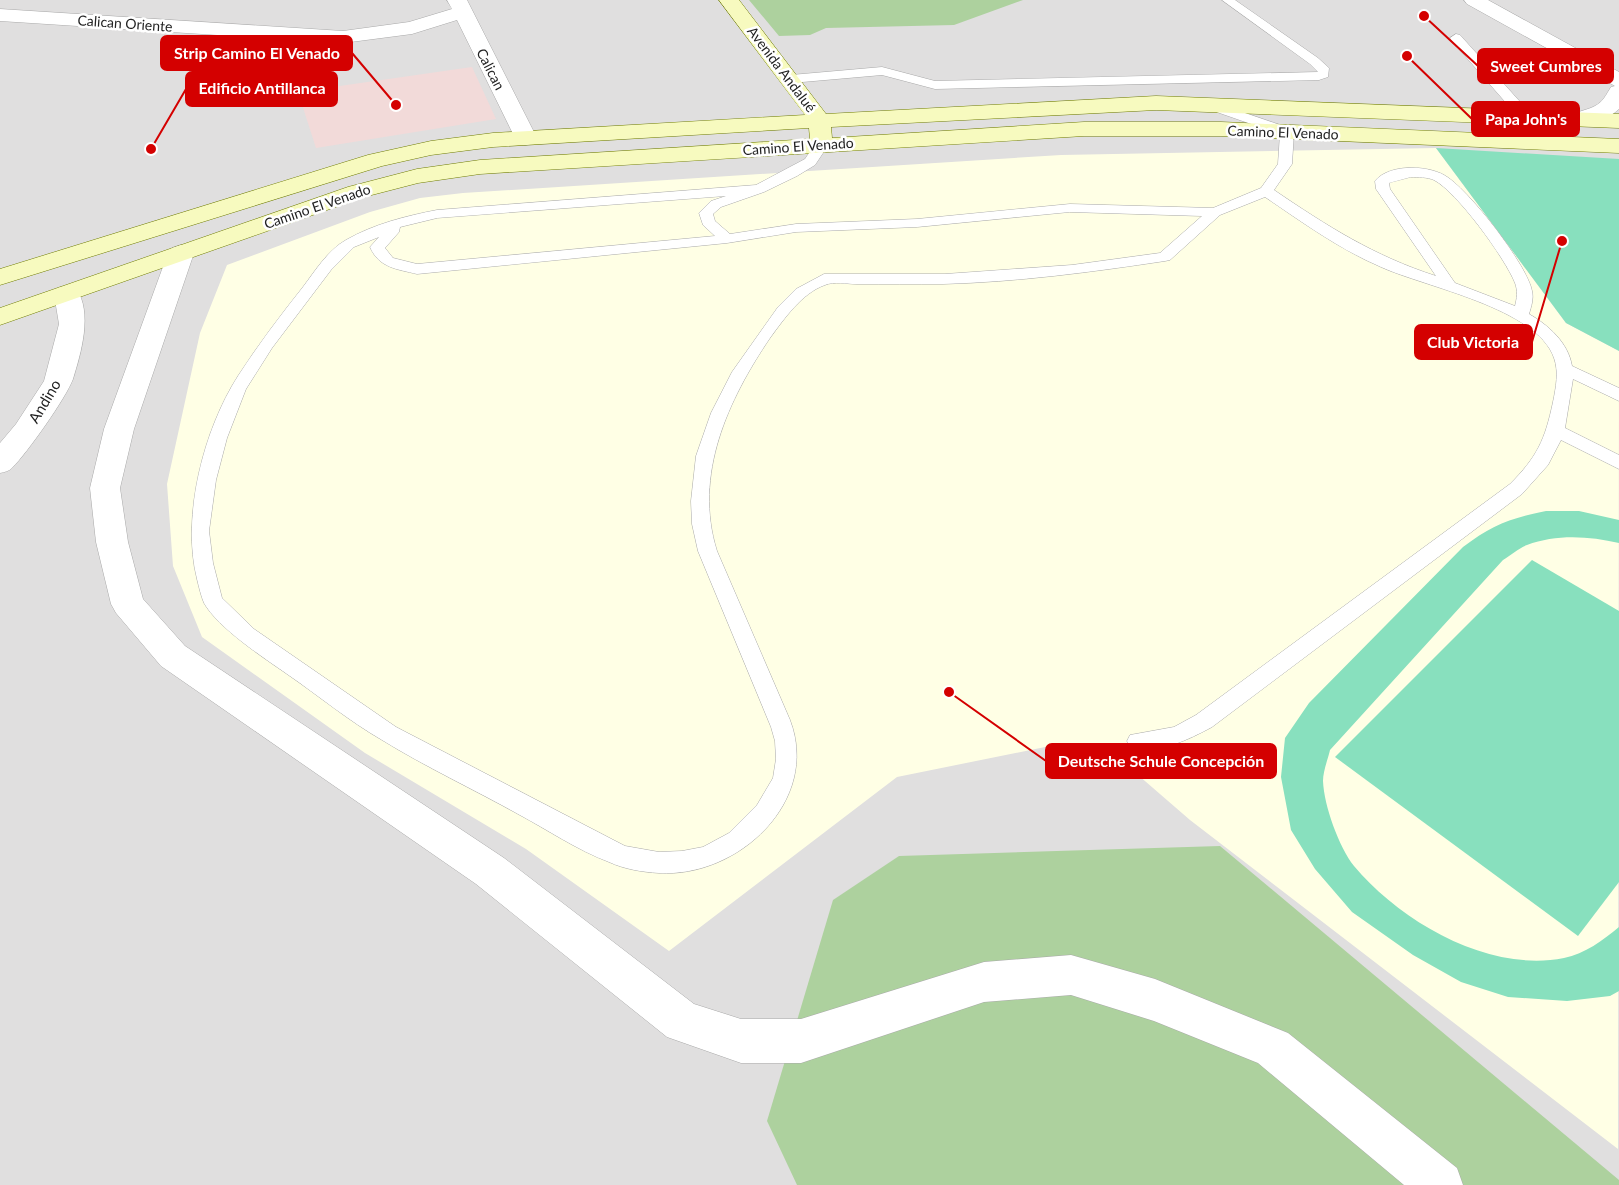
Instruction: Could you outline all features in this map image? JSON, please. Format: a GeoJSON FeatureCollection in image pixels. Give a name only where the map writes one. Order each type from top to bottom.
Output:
{"type":"FeatureCollection","features":[{"type":"Feature","properties":{"kind":"street","name":"Avenida Andalué"},"geometry":{"type":"LineString","coordinates":[[729,0],[791,79],[819,120],[822,144]]}},
{"type":"Feature","properties":{"kind":"street"},"geometry":{"type":"LineString","coordinates":[[1474,0],[1619,82]]}},
{"type":"Feature","properties":{"kind":"street","name":"Calican Oriente"},"geometry":{"type":"LineString","coordinates":[[0,15],[343,37],[412,28],[460,6]]}},
{"type":"Feature","properties":{"kind":"street","name":"Calican"},"geometry":{"type":"LineString","coordinates":[[460,6],[526,138]]}},
{"type":"Feature","properties":{"kind":"street"},"geometry":{"type":"LineString","coordinates":[[1579,120],[1606,110],[1617,99],[1619,92]]}},
{"type":"Feature","properties":{"kind":"street","name":"Camino El Venado"},"geometry":{"type":"LineString","coordinates":[[0,277],[376,160],[459,144],[526,138],[1092,105],[1204,104],[1619,121]]}},
{"type":"Feature","properties":{"kind":"street","name":"Camino El Venado"},"geometry":{"type":"LineString","coordinates":[[0,317],[356,192],[449,171],[511,164],[1084,129],[1157,128],[1287,132],[1619,146]]}},
{"type":"Feature","properties":{"kind":"street"},"geometry":{"type":"LineString","coordinates":[[181,254],[119,429],[105,488],[112,542],[128,604],[173,656],[490,871],[682,1022],[741,1041],[801,1041],[984,982],[1071,975],[1155,1000],[1273,1048],[1440,1185]]}},
{"type":"Feature","properties":{"kind":"street","name":"Andino"},"geometry":{"type":"LineString","coordinates":[[0,463],[26,431],[58,381],[72,324],[67,294]]}},
{"type":"Feature","properties":{"kind":"lane"},"geometry":{"type":"LineString","coordinates":[[791,79],[882,71],[896,72],[914,81],[935,85],[1319,76],[1324,74],[1323,68],[1314,61],[1228,0]]}},
{"type":"Feature","properties":{"kind":"lane"},"geometry":{"type":"LineString","coordinates":[[1456,38],[1526,117]]}},
{"type":"Feature","properties":{"kind":"lane"},"geometry":{"type":"LineString","coordinates":[[759,189],[471,210],[403,221],[349,244],[326,267],[266,345],[238,389],[218,438],[200,531],[203,563],[213,601],[247,635],[388,733],[614,854],[646,862],[680,862],[706,857],[731,844],[752,828],[769,806],[782,783],[786,763],[786,742],[773,705],[711,561],[701,526],[700,496],[703,465],[712,426],[732,383],[768,330],[793,299],[809,285],[824,279],[945,279],[1072,270],[1165,257],[1215,212],[1266,191],[1285,164],[1287,132],[1204,104]]}},
{"type":"Feature","properties":{"kind":"lane"},"geometry":{"type":"LineString","coordinates":[[727,239],[708,222],[706,213],[716,204],[759,189],[810,162],[822,144]]}},
{"type":"Feature","properties":{"kind":"lane"},"geometry":{"type":"LineString","coordinates":[[1450,286],[1383,189],[1382,181],[1390,176],[1420,173],[1439,177],[1451,185],[1489,232],[1522,281],[1526,292],[1520,315]]}},
{"type":"Feature","properties":{"kind":"lane"},"geometry":{"type":"LineString","coordinates":[[1138,741],[1178,735],[1204,721],[1223,707],[1516,489],[1541,465],[1557,431],[1566,383],[1564,368],[1562,355],[1554,341],[1543,331],[1520,315],[1486,298],[1391,266],[1364,254],[1266,191]]}},
{"type":"Feature","properties":{"kind":"lane"},"geometry":{"type":"LineString","coordinates":[[403,221],[384,237],[377,247],[380,255],[387,262],[417,269],[727,239],[796,228],[917,222],[1070,208],[1215,212]]}},
{"type":"Feature","properties":{"kind":"lane"},"geometry":{"type":"LineString","coordinates":[[1564,368],[1619,395]]}},
{"type":"Feature","properties":{"kind":"lane"},"geometry":{"type":"LineString","coordinates":[[1557,431],[1619,463]]}},
{"type":"Feature","properties":{"kind":"shaded area"},"geometry":{"type":"Polygon","coordinates":[[[0,0],[1619,0],[1619,1185],[0,1185],[0,0]]]}},
{"type":"Feature","properties":{"kind":"shaded area"},"geometry":{"type":"Polygon","coordinates":[[[472,67],[496,119],[316,148],[298,92],[472,67]]]}},
{"type":"Feature","properties":{"kind":"shaded area"},"geometry":{"type":"Polygon","coordinates":[[[1436,148],[1566,323],[1619,351],[1618,1149],[1190,820],[1123,762],[1050,746],[897,777],[669,951],[526,849],[365,753],[202,637],[173,566],[167,484],[200,333],[227,265],[370,212],[420,198],[463,193],[1061,155],[1436,148]]]}},
{"type":"Feature","properties":{"kind":"green space"},"geometry":{"type":"Polygon","coordinates":[[[749,0],[1023,0],[954,25],[826,28],[810,35],[779,36],[749,0]]]}},
{"type":"Feature","properties":{"kind":"green space"},"geometry":{"type":"Polygon","coordinates":[[[1436,148],[1619,159],[1619,351],[1566,323],[1436,148]]]}},
{"type":"Feature","properties":{"kind":"green space"},"geometry":{"type":"Polygon","coordinates":[[[1546,511],[1579,511],[1619,520],[1619,543],[1584,538],[1549,539],[1524,546],[1503,560],[1330,750],[1323,781],[1333,826],[1354,866],[1373,887],[1396,906],[1421,924],[1448,939],[1506,958],[1535,961],[1564,958],[1579,953],[1619,927],[1619,991],[1610,996],[1567,1001],[1508,997],[1461,982],[1413,955],[1352,912],[1315,869],[1291,830],[1281,777],[1285,738],[1309,703],[1463,547],[1502,523],[1546,511]]]}},
{"type":"Feature","properties":{"kind":"green space"},"geometry":{"type":"Polygon","coordinates":[[[1532,560],[1619,611],[1619,882],[1578,936],[1335,757],[1532,560]]]}},
{"type":"Feature","properties":{"kind":"green space"},"geometry":{"type":"Polygon","coordinates":[[[1220,846],[1619,1180],[1619,1185],[797,1185],[767,1121],[833,900],[899,856],[1220,846]]]}},
{"type":"Feature","properties":{"kind":"place","name":"Sweet Cumbres"},"geometry":{"type":"Point","coordinates":[1424,16]}},
{"type":"Feature","properties":{"kind":"place","name":"Papa John's"},"geometry":{"type":"Point","coordinates":[1407,56]}},
{"type":"Feature","properties":{"kind":"place","name":"Strip Camino El Venado"},"geometry":{"type":"Point","coordinates":[396,105]}},
{"type":"Feature","properties":{"kind":"place","name":"Edificio Antillanca"},"geometry":{"type":"Point","coordinates":[151,149]}},
{"type":"Feature","properties":{"kind":"place","name":"Club Victoria"},"geometry":{"type":"Point","coordinates":[1562,241]}},
{"type":"Feature","properties":{"kind":"place","name":"Deutsche Schule Concepción"},"geometry":{"type":"Point","coordinates":[949,692]}}]}
